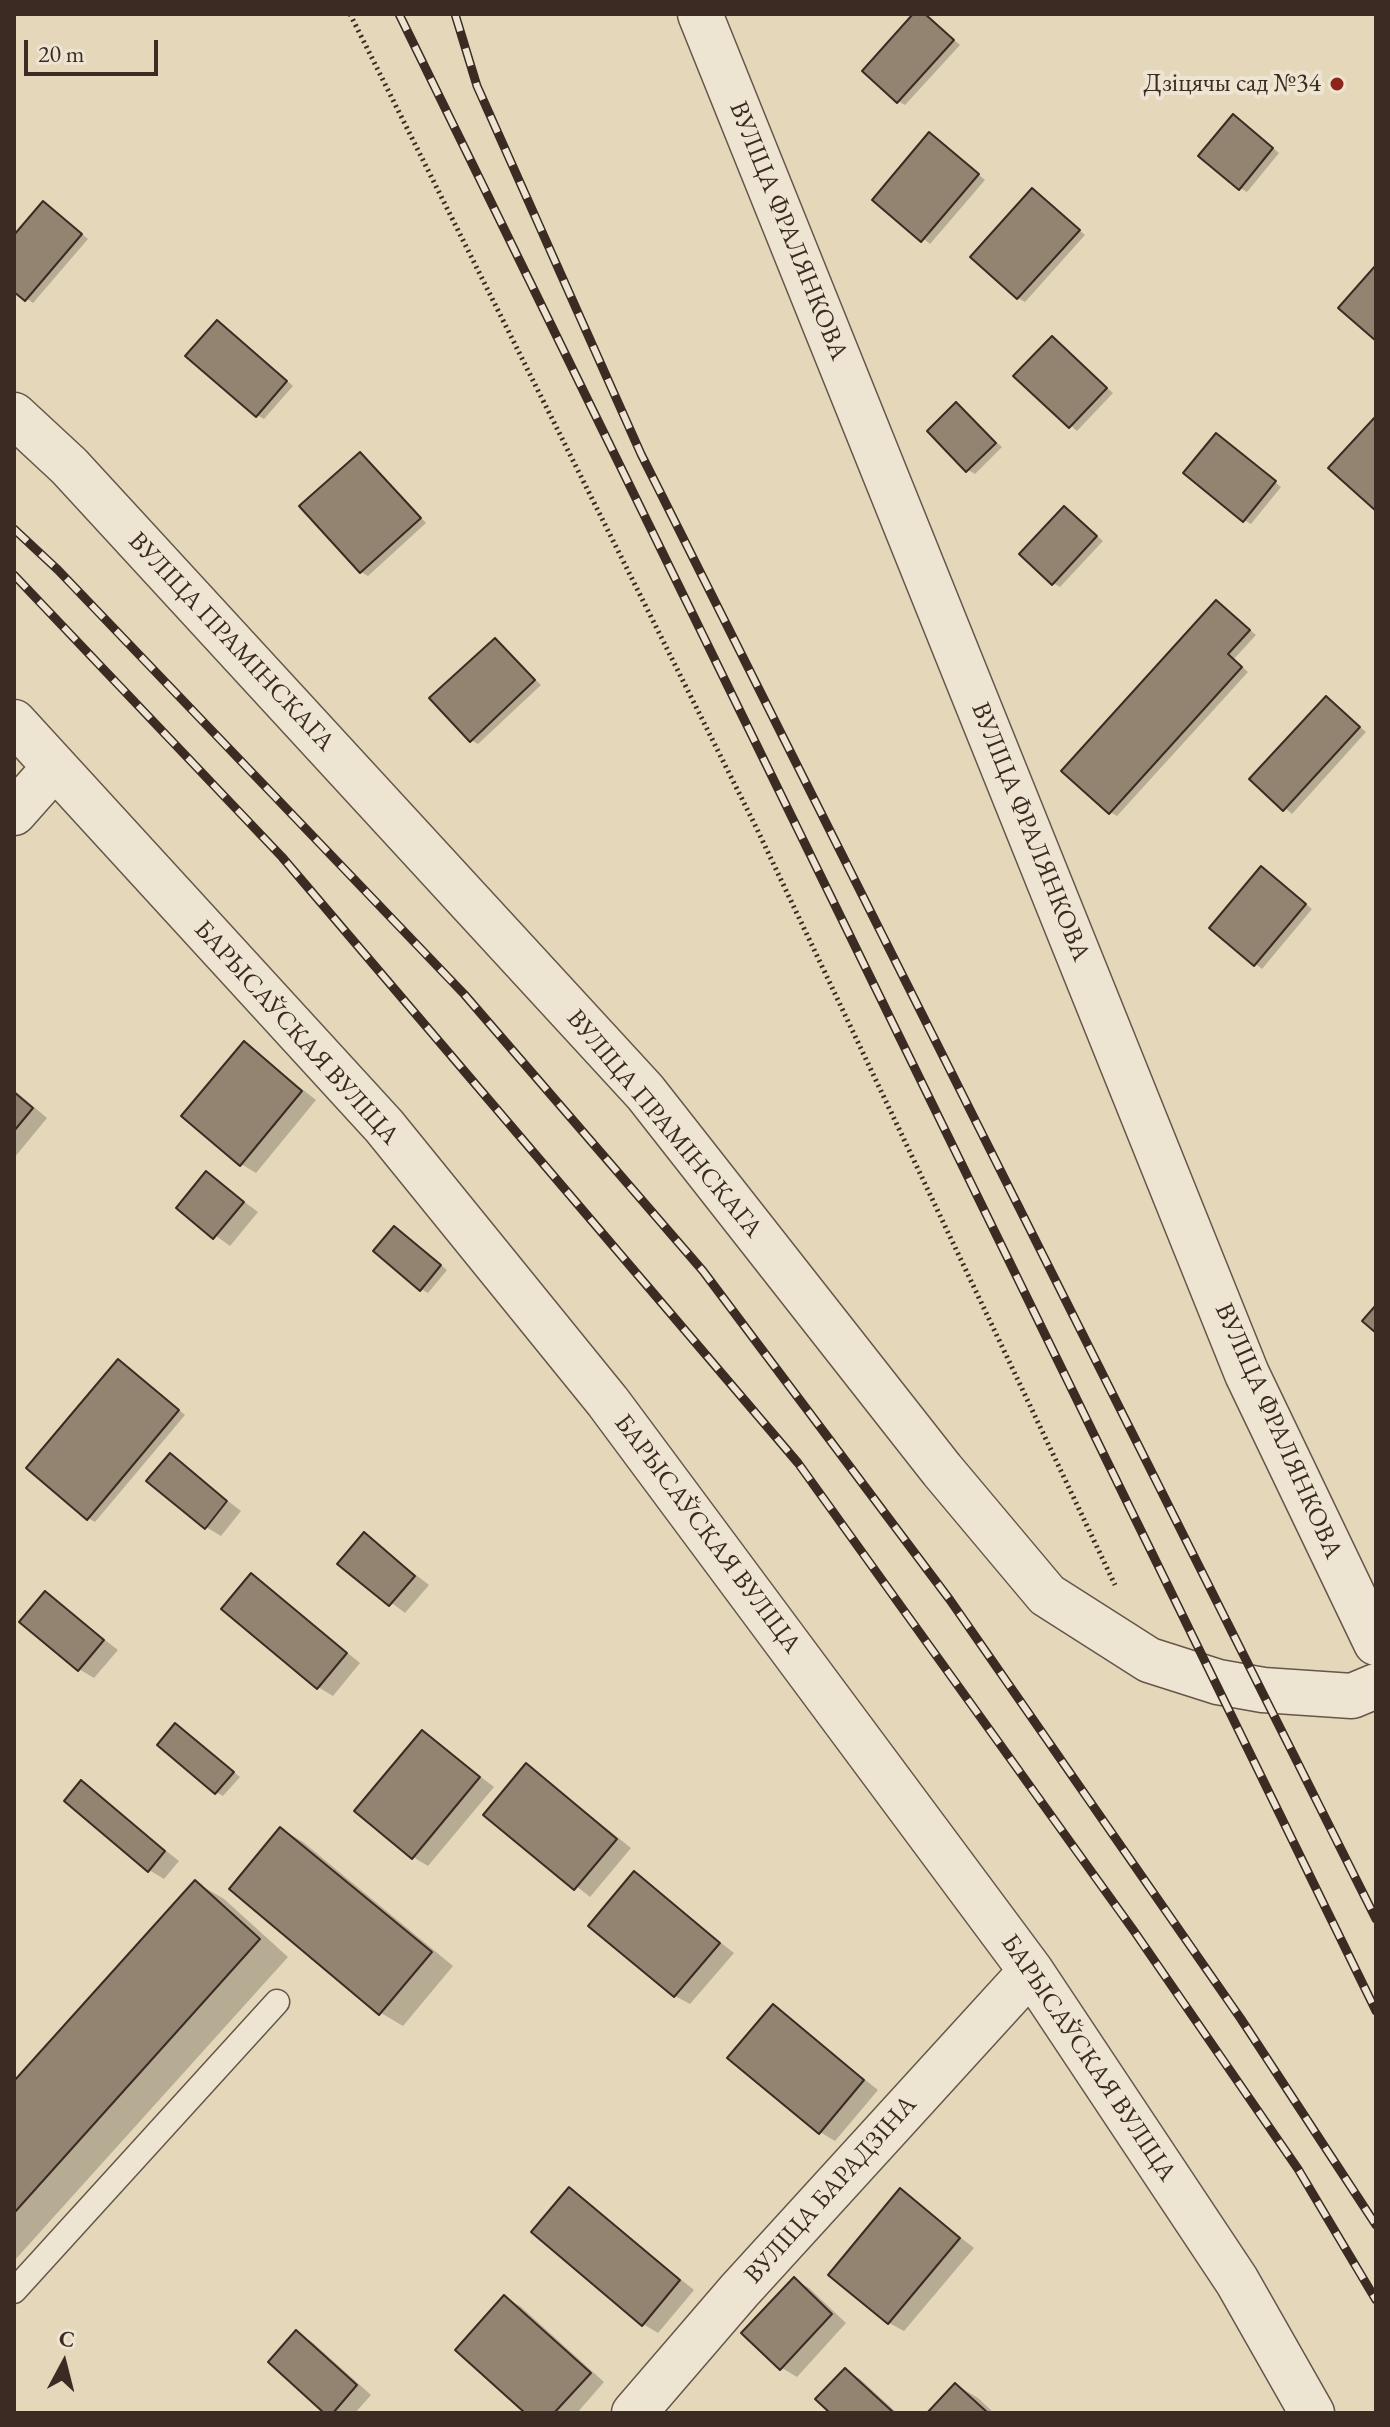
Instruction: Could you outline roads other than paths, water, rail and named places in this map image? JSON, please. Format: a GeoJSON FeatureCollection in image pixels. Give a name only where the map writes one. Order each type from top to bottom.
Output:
{"type":"FeatureCollection","features":[{"type":"Feature","properties":{"kind":"street","name":"ВУЛІЦА ФРАЛЯНКОВА"},"geometry":{"type":"LineString","coordinates":[[709,19],[1247,1374],[1376,1643]]}},
{"type":"Feature","properties":{"kind":"street","name":"ВУЛІЦА ПРАМІНСКАГА"},"geometry":{"type":"LineString","coordinates":[[14,415],[69,466],[645,1092],[942,1470],[1047,1595],[1149,1660],[1218,1682],[1263,1690],[1352,1696],[1376,1686]]}},
{"type":"Feature","properties":{"kind":"street","name":"БАРЫСАЎСКАЯ ВУЛІЦА"},"geometry":{"type":"LineString","coordinates":[[14,722],[53,769],[384,1126],[608,1402],[1031,1971],[1237,2281],[1312,2413]]}},
{"type":"Feature","properties":{"kind":"street"},"geometry":{"type":"LineString","coordinates":[[14,813],[53,769]]}},
{"type":"Feature","properties":{"kind":"street","name":"ВУЛІЦА БАРАДЗІНА"},"geometry":{"type":"LineString","coordinates":[[634,2413],[739,2291],[1031,1971]]}},
{"type":"Feature","properties":{"kind":"lane"},"geometry":{"type":"LineString","coordinates":[[14,2291],[277,2002]]}},
{"type":"Feature","properties":{"kind":"railway"},"geometry":{"type":"LineString","coordinates":[[399,14],[1376,2011]]}},
{"type":"Feature","properties":{"kind":"railway"},"geometry":{"type":"LineString","coordinates":[[455,14],[477,86],[641,454],[1376,1919]]}},
{"type":"Feature","properties":{"kind":"railway"},"geometry":{"type":"LineString","coordinates":[[14,529],[58,570],[464,994],[703,1271],[950,1600],[1241,2019],[1376,2225]]}},
{"type":"Feature","properties":{"kind":"railway"},"geometry":{"type":"LineString","coordinates":[[14,575],[282,857],[798,1463],[1134,1931],[1298,2169],[1376,2300]]}},
{"type":"Feature","properties":{"kind":"place","name":"Дзіцячы сад №34"},"geometry":{"type":"Point","coordinates":[1337,84]}}]}
